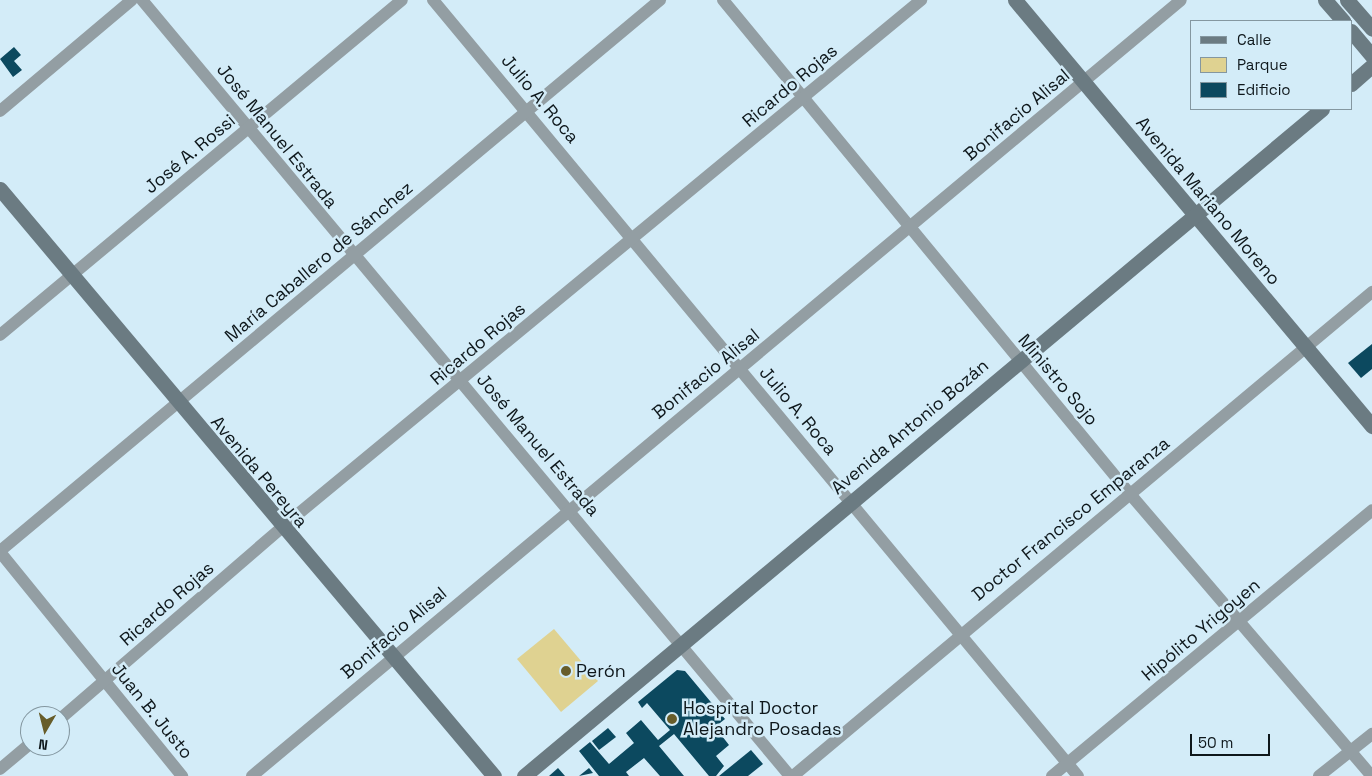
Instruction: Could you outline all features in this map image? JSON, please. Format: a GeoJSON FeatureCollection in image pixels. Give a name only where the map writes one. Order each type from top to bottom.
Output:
{"type":"FeatureCollection","features":[{"type":"Feature","properties":{"kind":"main road","name":"Avenida Mariano Moreno"},"geometry":{"type":"LineString","coordinates":[[1015,0],[1372,426]]}},
{"type":"Feature","properties":{"kind":"main road"},"geometry":{"type":"LineString","coordinates":[[1325,0],[1342,20]]}},
{"type":"Feature","properties":{"kind":"main road"},"geometry":{"type":"LineString","coordinates":[[1347,0],[1372,29]]}},
{"type":"Feature","properties":{"kind":"main road"},"geometry":{"type":"LineString","coordinates":[[1352,32],[1372,56]]}},
{"type":"Feature","properties":{"kind":"main road"},"geometry":{"type":"LineString","coordinates":[[1352,83],[1372,66]]}},
{"type":"Feature","properties":{"kind":"main road","name":"Avenida Antonio Bozán"},"geometry":{"type":"LineString","coordinates":[[524,776],[1018,360],[1321,110]]}},
{"type":"Feature","properties":{"kind":"main road","name":"Avenida Pereyra"},"geometry":{"type":"LineString","coordinates":[[0,189],[281,528],[494,776]]}},
{"type":"Feature","properties":{"kind":"street"},"geometry":{"type":"LineString","coordinates":[[0,111],[132,0]]}},
{"type":"Feature","properties":{"kind":"street","name":"José Manuel Estrada"},"geometry":{"type":"LineString","coordinates":[[142,0],[249,127],[353,257],[462,380],[791,776]]}},
{"type":"Feature","properties":{"kind":"street","name":"José A. Rossi"},"geometry":{"type":"LineString","coordinates":[[0,335],[402,0]]}},
{"type":"Feature","properties":{"kind":"street","name":"Julio A. Roca"},"geometry":{"type":"LineString","coordinates":[[433,0],[527,110],[1078,776]]}},
{"type":"Feature","properties":{"kind":"street","name":"María Caballero de Sánchez"},"geometry":{"type":"LineString","coordinates":[[0,552],[660,0]]}},
{"type":"Feature","properties":{"kind":"street","name":"Ministro Sojo"},"geometry":{"type":"LineString","coordinates":[[723,0],[1130,494],[1372,776]]}},
{"type":"Feature","properties":{"kind":"street","name":"Ricardo Rojas"},"geometry":{"type":"LineString","coordinates":[[70,711],[281,528],[921,0]]}},
{"type":"Feature","properties":{"kind":"street","name":"Bonifacio Alisal"},"geometry":{"type":"LineString","coordinates":[[252,776],[569,508],[740,369],[1181,0]]}},
{"type":"Feature","properties":{"kind":"street","name":"Doctor Francisco Emparanza"},"geometry":{"type":"LineString","coordinates":[[791,776],[959,634],[1372,292]]}},
{"type":"Feature","properties":{"kind":"street","name":"Hipólito Yrigoyen"},"geometry":{"type":"LineString","coordinates":[[1052,776],[1372,510]]}},
{"type":"Feature","properties":{"kind":"street","name":"Juan B. Justo"},"geometry":{"type":"LineString","coordinates":[[0,552],[182,776]]}},
{"type":"Feature","properties":{"kind":"street"},"geometry":{"type":"LineString","coordinates":[[1320,776],[1372,734]]}},
{"type":"Feature","properties":{"kind":"street"},"geometry":{"type":"LineString","coordinates":[[0,769],[20,752]]}},
{"type":"Feature","properties":{"kind":"green space"},"geometry":{"type":"Polygon","coordinates":[[[554,629],[598,681],[561,712],[517,659],[554,629]]]}},
{"type":"Feature","properties":{"kind":"building"},"geometry":{"type":"Polygon","coordinates":[[[14,47],[21,55],[14,61],[22,70],[13,77],[0,59],[14,47]]]}},
{"type":"Feature","properties":{"kind":"building"},"geometry":{"type":"Polygon","coordinates":[[[1372,344],[1372,369],[1361,378],[1348,363],[1372,344]]]}},
{"type":"Feature","properties":{"kind":"building"},"geometry":{"type":"Polygon","coordinates":[[[677,670],[685,671],[725,719],[715,727],[729,745],[716,756],[724,766],[716,776],[709,776],[674,734],[659,746],[684,776],[660,776],[644,758],[626,772],[629,776],[599,776],[579,751],[590,742],[609,764],[634,743],[626,733],[641,720],[658,740],[670,730],[647,703],[642,708],[638,702],[677,670]]]}},
{"type":"Feature","properties":{"kind":"building"},"geometry":{"type":"Polygon","coordinates":[[[608,728],[616,737],[599,750],[592,741],[608,728]]]}},
{"type":"Feature","properties":{"kind":"building"},"geometry":{"type":"Polygon","coordinates":[[[751,750],[763,764],[748,776],[719,776],[751,750]]]}},
{"type":"Feature","properties":{"kind":"building"},"geometry":{"type":"Polygon","coordinates":[[[558,768],[565,776],[549,776],[558,768]]]}},
{"type":"Feature","properties":{"kind":"building"},"geometry":{"type":"Polygon","coordinates":[[[589,768],[593,773],[579,776],[589,768]]]}},
{"type":"Feature","properties":{"kind":"place","name":"Perón"},"geometry":{"type":"Point","coordinates":[566,671]}},
{"type":"Feature","properties":{"kind":"place","name":"Hospital Doctor Alejandro Posadas"},"geometry":{"type":"Point","coordinates":[672,719]}}]}
